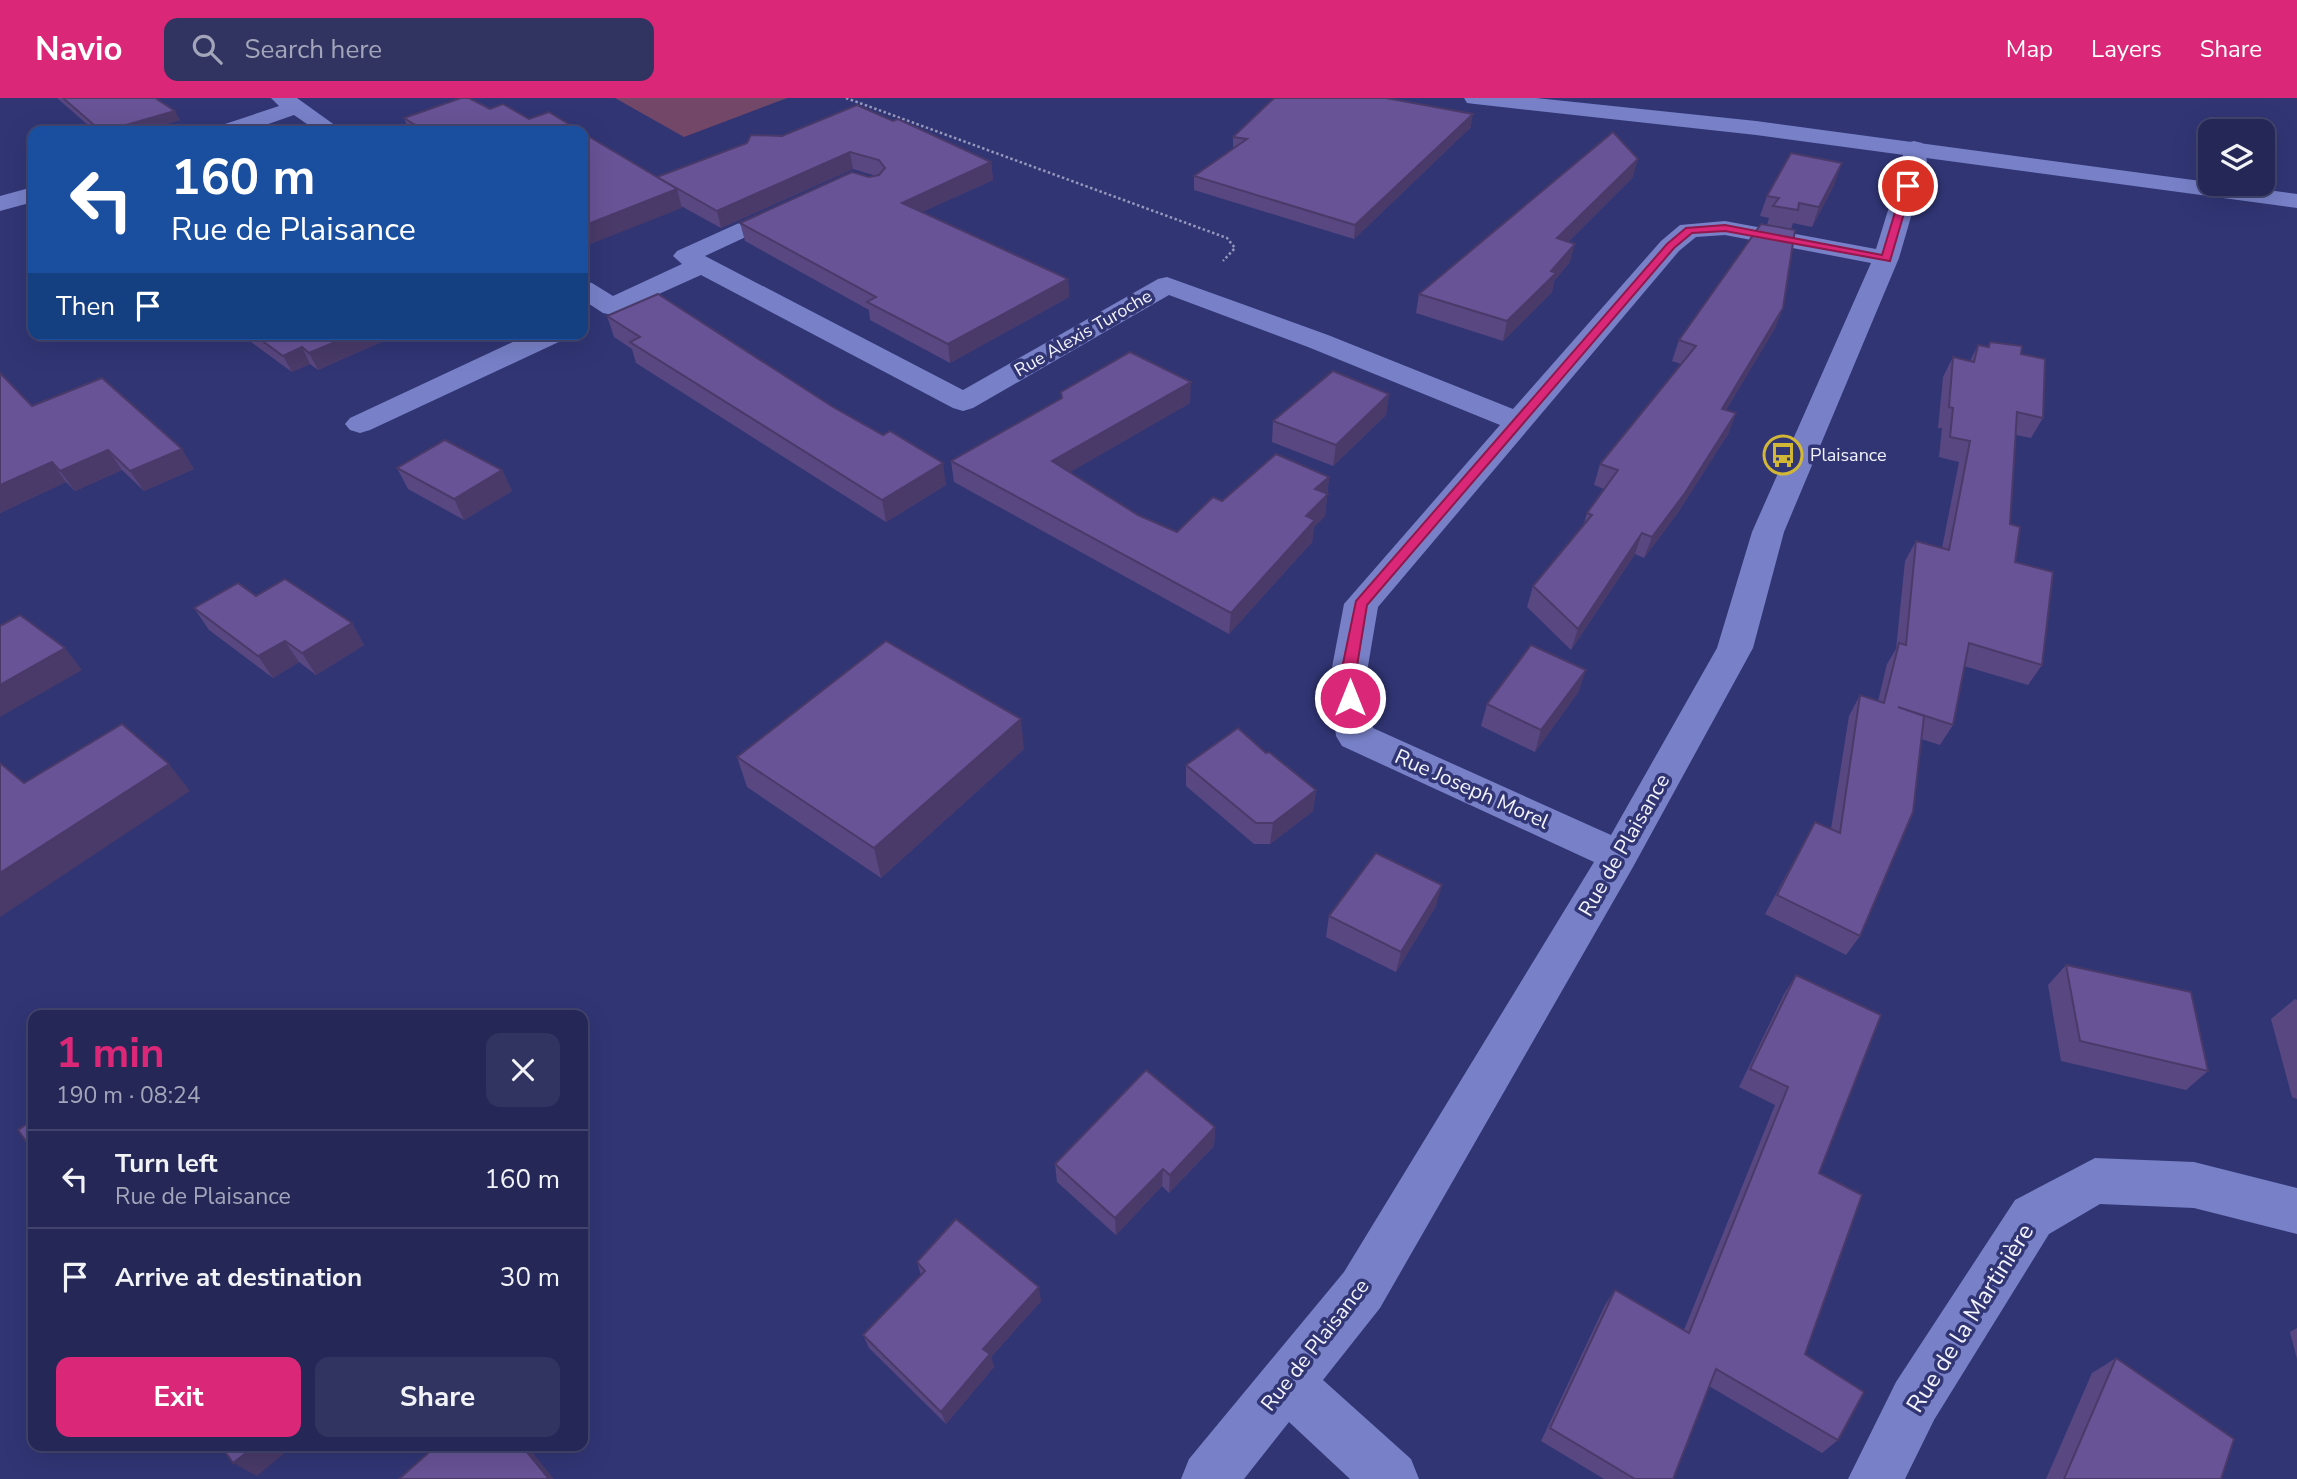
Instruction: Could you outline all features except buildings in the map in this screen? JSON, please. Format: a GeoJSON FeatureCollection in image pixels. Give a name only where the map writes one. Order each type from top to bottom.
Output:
{"type":"FeatureCollection","features":[{"type":"Feature","properties":{"kind":"street"},"geometry":{"type":"LineString","coordinates":[[1475,98],[1914,148],[2297,201]]}},
{"type":"Feature","properties":{"kind":"street"},"geometry":{"type":"LineString","coordinates":[[238,126],[289,102],[325,126]]}},
{"type":"Feature","properties":{"kind":"street","name":"Rue de Plaisance"},"geometry":{"type":"LineString","coordinates":[[1209,1479],[1362,1290],[1619,856],[1735,648],[1768,532],[1886,258],[1915,162],[1914,148]]}},
{"type":"Feature","properties":{"kind":"street"},"geometry":{"type":"LineString","coordinates":[[1,197],[28,194]]}},
{"type":"Feature","properties":{"kind":"street"},"geometry":{"type":"LineString","coordinates":[[702,265],[686,256],[806,200]]}},
{"type":"Feature","properties":{"kind":"street","name":"Rue Joseph Morel"},"geometry":{"type":"LineString","coordinates":[[1619,856],[1355,736],[1348,678],[1361,604],[1670,246],[1689,230],[1725,228],[1886,258]]}},
{"type":"Feature","properties":{"kind":"street","name":"Rue Alexis Turoche"},"geometry":{"type":"LineString","coordinates":[[702,265],[963,402],[1167,285],[1519,422]]}},
{"type":"Feature","properties":{"kind":"street"},"geometry":{"type":"LineString","coordinates":[[588,318],[702,265]]}},
{"type":"Feature","properties":{"kind":"street"},"geometry":{"type":"LineString","coordinates":[[588,292],[612,307]]}},
{"type":"Feature","properties":{"kind":"street"},"geometry":{"type":"LineString","coordinates":[[360,425],[539,340]]}},
{"type":"Feature","properties":{"kind":"street","name":"Rue de la Martinière"},"geometry":{"type":"LineString","coordinates":[[1877,1479],[1915,1401],[2032,1217],[2095,1181],[2194,1185],[2297,1211]]}},
{"type":"Feature","properties":{"kind":"street"},"geometry":{"type":"LineString","coordinates":[[1286,1383],[1391,1479]]}},
{"type":"Feature","properties":{"kind":"path"},"geometry":{"type":"LineString","coordinates":[[846,98],[1227,239],[1235,247],[1228,258],[1180,288]]}},
{"type":"Feature","properties":{"kind":"shaded area"},"geometry":{"type":"Polygon","coordinates":[[[615,98],[787,98],[684,137],[615,98]]]}},
{"type":"Feature","properties":{"kind":"place","name":"Plaisance"},"geometry":{"type":"Point","coordinates":[1783,455]}},
{"type":"Feature","properties":{"kind":"route"},"geometry":{"type":"LineString","coordinates":[[1350,698],[1348,678],[1361,604],[1670,246],[1689,230],[1725,228],[1886,258],[1908,186]]}}]}
